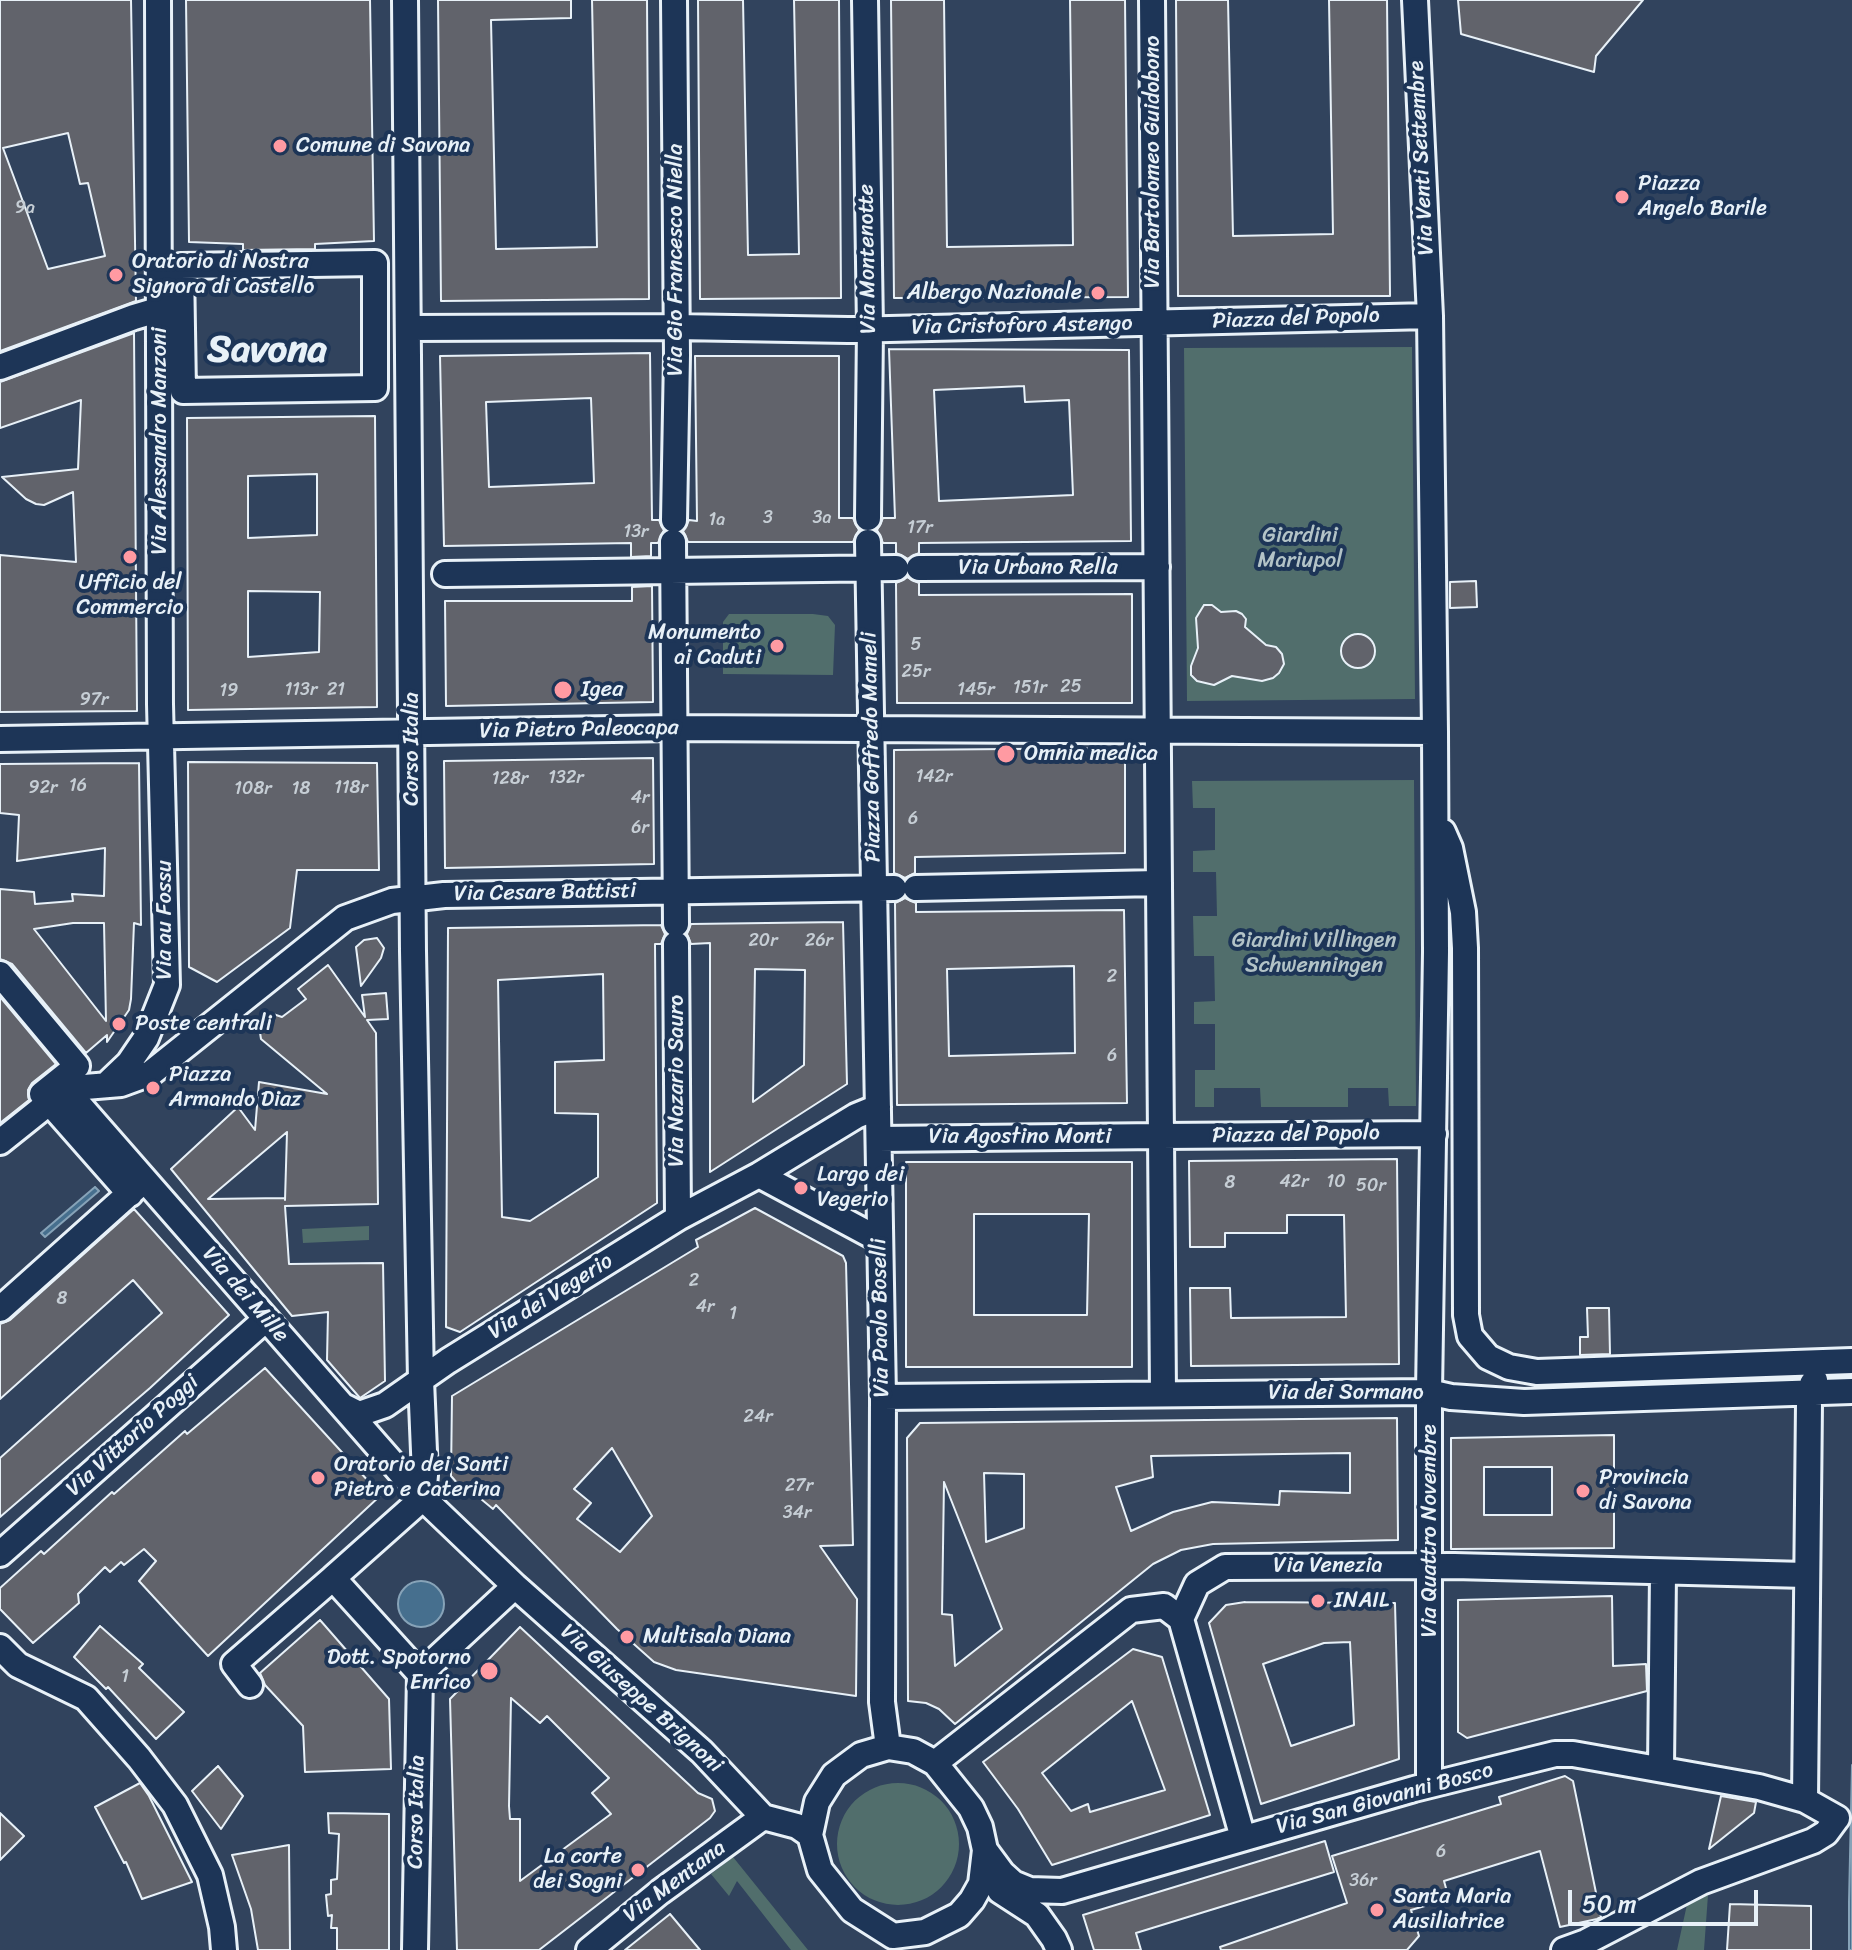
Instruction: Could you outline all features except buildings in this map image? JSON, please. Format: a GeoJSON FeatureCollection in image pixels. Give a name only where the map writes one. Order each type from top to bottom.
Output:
{"type":"FeatureCollection","features":[{"type":"Feature","properties":{"kind":"street","name":"Via Alessandro Manzoni"},"geometry":{"type":"LineString","coordinates":[[158,0],[170,306],[160,738]]}},
{"type":"Feature","properties":{"kind":"street","name":"Corso Italia"},"geometry":{"type":"LineString","coordinates":[[405,0],[413,898],[423,1498]]}},
{"type":"Feature","properties":{"kind":"street","name":"Via Gio Francesco Niella"},"geometry":{"type":"LineString","coordinates":[[674,0],[674,571]]}},
{"type":"Feature","properties":{"kind":"street","name":"Via Montenotte"},"geometry":{"type":"LineString","coordinates":[[865,0],[870,328],[868,569]]}},
{"type":"Feature","properties":{"kind":"street","name":"Via Bartolomeo Guidobono"},"geometry":{"type":"LineString","coordinates":[[1152,0],[1155,323]]}},
{"type":"Feature","properties":{"kind":"street","name":"Via Venti Settembre"},"geometry":{"type":"LineString","coordinates":[[1415,0],[1430,316]]}},
{"type":"Feature","properties":{"kind":"street"},"geometry":{"type":"LineString","coordinates":[[375,263],[375,388],[183,391],[170,306],[181,266],[375,263]]}},
{"type":"Feature","properties":{"kind":"street"},"geometry":{"type":"LineString","coordinates":[[0,367],[170,306]]}},
{"type":"Feature","properties":{"kind":"street"},"geometry":{"type":"LineString","coordinates":[[1430,316],[1435,732],[1434,1134]]}},
{"type":"Feature","properties":{"kind":"street","name":"Piazza del Popolo"},"geometry":{"type":"LineString","coordinates":[[1155,323],[1430,316]]}},
{"type":"Feature","properties":{"kind":"street"},"geometry":{"type":"LineString","coordinates":[[1155,323],[1163,1394]]}},
{"type":"Feature","properties":{"kind":"street","name":"Via Cristoforo Astengo"},"geometry":{"type":"LineString","coordinates":[[409,328],[870,328],[1155,323]]}},
{"type":"Feature","properties":{"kind":"street","name":"Via Urbano Rella"},"geometry":{"type":"LineString","coordinates":[[868,569],[1157,567]]}},
{"type":"Feature","properties":{"kind":"street"},"geometry":{"type":"LineString","coordinates":[[445,574],[868,569]]}},
{"type":"Feature","properties":{"kind":"street","name":"Piazza Goffredo Mameli"},"geometry":{"type":"LineString","coordinates":[[676,891],[895,888],[873,729],[868,569]]}},
{"type":"Feature","properties":{"kind":"street"},"geometry":{"type":"LineString","coordinates":[[674,571],[676,891]]}},
{"type":"Feature","properties":{"kind":"street","name":"Via Pietro Paleocapa"},"geometry":{"type":"LineString","coordinates":[[0,739],[674,728],[1158,731]]}},
{"type":"Feature","properties":{"kind":"street"},"geometry":{"type":"LineString","coordinates":[[1158,731],[1435,732]]}},
{"type":"Feature","properties":{"kind":"street","name":"Via au Fossu"},"geometry":{"type":"LineString","coordinates":[[107,1084],[129,1063],[146,1038],[167,985],[160,738]]}},
{"type":"Feature","properties":{"kind":"street"},"geometry":{"type":"LineString","coordinates":[[1435,811],[1450,848],[1463,912],[1466,1315],[1470,1336],[1488,1357],[1509,1367],[1565,1373],[1852,1361]]}},
{"type":"Feature","properties":{"kind":"street"},"geometry":{"type":"LineString","coordinates":[[895,888],[1159,883]]}},
{"type":"Feature","properties":{"kind":"street","name":"Via Paolo Boselli"},"geometry":{"type":"LineString","coordinates":[[888,1747],[882,1702],[883,1397],[878,1107],[895,888]]}},
{"type":"Feature","properties":{"kind":"street","name":"Via Cesare Battisti"},"geometry":{"type":"LineString","coordinates":[[107,1084],[128,1082],[151,1073],[345,918],[392,901],[676,891]]}},
{"type":"Feature","properties":{"kind":"street","name":"Via Nazario Sauro"},"geometry":{"type":"LineString","coordinates":[[676,891],[678,1218]]}},
{"type":"Feature","properties":{"kind":"street"},"geometry":{"type":"LineString","coordinates":[[0,974],[77,1066],[42,1094],[58,1097]]}},
{"type":"Feature","properties":{"kind":"street"},"geometry":{"type":"LineString","coordinates":[[0,1142],[58,1097],[107,1084]]}},
{"type":"Feature","properties":{"kind":"street","name":"Via dei Mille"},"geometry":{"type":"LineString","coordinates":[[58,1097],[137,1187],[266,1319],[423,1498]]}},
{"type":"Feature","properties":{"kind":"street","name":"Via dei Vegerio"},"geometry":{"type":"LineString","coordinates":[[345,1407],[359,1414],[385,1405],[678,1218],[759,1175],[856,1116],[878,1107]]}},
{"type":"Feature","properties":{"kind":"street","name":"Piazza del Popolo"},"geometry":{"type":"LineString","coordinates":[[1161,1136],[1434,1134]]}},
{"type":"Feature","properties":{"kind":"street","name":"Via Quattro Novembre"},"geometry":{"type":"LineString","coordinates":[[1429,1785],[1429,1392],[1434,1134]]}},
{"type":"Feature","properties":{"kind":"street","name":"Via Agostino Monti"},"geometry":{"type":"LineString","coordinates":[[879,1139],[1161,1136]]}},
{"type":"Feature","properties":{"kind":"street"},"geometry":{"type":"LineString","coordinates":[[759,1175],[880,1240]]}},
{"type":"Feature","properties":{"kind":"street"},"geometry":{"type":"LineString","coordinates":[[0,1309],[137,1187]]}},
{"type":"Feature","properties":{"kind":"street","name":"Via Vittorio Poggi"},"geometry":{"type":"LineString","coordinates":[[0,1554],[266,1319]]}},
{"type":"Feature","properties":{"kind":"street","name":"Via dei Sormano"},"geometry":{"type":"LineString","coordinates":[[1809,1393],[1812,1384],[1826,1375],[1852,1375]]}},
{"type":"Feature","properties":{"kind":"street","name":"Via dei Sormano"},"geometry":{"type":"LineString","coordinates":[[883,1397],[1429,1392],[1451,1397],[1524,1402],[1852,1391]]}},
{"type":"Feature","properties":{"kind":"street"},"geometry":{"type":"LineString","coordinates":[[1805,1800],[1809,1393]]}},
{"type":"Feature","properties":{"kind":"street"},"geometry":{"type":"LineString","coordinates":[[250,1685],[234,1664],[423,1498]]}},
{"type":"Feature","properties":{"kind":"street","name":"Via Giuseppe Brignoni"},"geometry":{"type":"LineString","coordinates":[[423,1498],[515,1586],[702,1752],[763,1817]]}},
{"type":"Feature","properties":{"kind":"street","name":"Via Venezia"},"geometry":{"type":"LineString","coordinates":[[1181,1619],[1197,1584],[1225,1567],[1431,1566],[1806,1575]]}},
{"type":"Feature","properties":{"kind":"street"},"geometry":{"type":"LineString","coordinates":[[1661,1768],[1663,1573]]}},
{"type":"Feature","properties":{"kind":"street"},"geometry":{"type":"LineString","coordinates":[[333,1578],[420,1674],[515,1586]]}},
{"type":"Feature","properties":{"kind":"street"},"geometry":{"type":"LineString","coordinates":[[935,1763],[1131,1610],[1164,1606],[1181,1619],[1243,1838]]}},
{"type":"Feature","properties":{"kind":"street"},"geometry":{"type":"LineString","coordinates":[[0,1647],[18,1665],[86,1698],[175,1805],[210,1875],[224,1950]]}},
{"type":"Feature","properties":{"kind":"street","name":"Corso Italia"},"geometry":{"type":"LineString","coordinates":[[415,1950],[420,1674]]}},
{"type":"Feature","properties":{"kind":"street"},"geometry":{"type":"LineString","coordinates":[[888,1747],[913,1751],[935,1763],[971,1808],[980,1827],[985,1850],[981,1884],[959,1915],[943,1925],[891,1943],[852,1910],[820,1870],[810,1835],[817,1802],[834,1775],[861,1755],[888,1747]]}},
{"type":"Feature","properties":{"kind":"street","name":"Via San Giovanni Bosco"},"geometry":{"type":"LineString","coordinates":[[985,1850],[1013,1883],[1030,1890],[1062,1891],[1429,1785],[1555,1754],[1661,1768],[1759,1787],[1805,1800],[1844,1818]]}},
{"type":"Feature","properties":{"kind":"street"},"geometry":{"type":"LineString","coordinates":[[763,1817],[797,1826],[810,1835]]}},
{"type":"Feature","properties":{"kind":"street","name":"Via Mentana"},"geometry":{"type":"LineString","coordinates":[[589,1950],[660,1892],[763,1817]]}},
{"type":"Feature","properties":{"kind":"street"},"geometry":{"type":"LineString","coordinates":[[1564,1950],[1586,1942],[1701,1882],[1813,1841],[1844,1818]]}},
{"type":"Feature","properties":{"kind":"street"},"geometry":{"type":"LineString","coordinates":[[981,1884],[1037,1915],[1056,1944]]}},
{"type":"Feature","properties":{"kind":"street"},"geometry":{"type":"LineString","coordinates":[[1056,1944],[1054,1913],[1062,1891]]}},
{"type":"Feature","properties":{"kind":"green space","name":"Giardini Mariupol"},"geometry":{"type":"Polygon","coordinates":[[[1412,347],[1415,699],[1187,701],[1184,348],[1412,347]]]}},
{"type":"Feature","properties":{"kind":"green space"},"geometry":{"type":"Polygon","coordinates":[[[729,614],[828,616],[835,625],[833,675],[723,674],[723,622],[729,614]]]}},
{"type":"Feature","properties":{"kind":"green space","name":"Giardini Villingen Schwenningen"},"geometry":{"type":"Polygon","coordinates":[[[1414,780],[1416,1106],[1389,1106],[1388,1088],[1348,1088],[1348,1107],[1261,1107],[1260,1088],[1214,1088],[1214,1107],[1195,1107],[1195,1070],[1215,1070],[1215,1024],[1194,1024],[1194,1002],[1215,1001],[1214,956],[1194,956],[1193,916],[1217,916],[1216,872],[1193,872],[1193,851],[1215,850],[1215,808],[1193,808],[1192,781],[1414,780]]]}},
{"type":"Feature","properties":{"kind":"green space"},"geometry":{"type":"Polygon","coordinates":[[[369,1226],[369,1240],[303,1243],[302,1229],[369,1226]]]}},
{"type":"Feature","properties":{"kind":"green space"},"geometry":{"type":"Polygon","coordinates":[[[898,1783],[921,1787],[941,1801],[955,1821],[959,1844],[955,1867],[941,1887],[921,1901],[898,1905],[875,1901],[855,1887],[841,1867],[837,1844],[841,1821],[855,1801],[875,1787],[898,1783]]]}},
{"type":"Feature","properties":{"kind":"green space"},"geometry":{"type":"Polygon","coordinates":[[[733,1857],[808,1950],[791,1950],[737,1881],[729,1896],[711,1874],[733,1857]]]}},
{"type":"Feature","properties":{"kind":"green space"},"geometry":{"type":"Polygon","coordinates":[[[1708,1895],[1704,1950],[1677,1950],[1688,1900],[1708,1895]]]}},
{"type":"Feature","properties":{"kind":"water"},"geometry":{"type":"Polygon","coordinates":[[[95,1187],[99,1191],[45,1237],[41,1233],[95,1187]]]}},
{"type":"Feature","properties":{"kind":"water"},"geometry":{"type":"Polygon","coordinates":[[[421,1581],[437,1588],[444,1604],[437,1620],[421,1627],[405,1620],[398,1604],[405,1588],[421,1581]]]}},
{"type":"Feature","properties":{"kind":"water"},"geometry":{"type":"Polygon","coordinates":[[[1852,1765],[1852,1950],[1849,1950],[1849,1902],[1852,1765]]]}},
{"type":"Feature","properties":{"kind":"place","name":"Comune di Savona"},"geometry":{"type":"Point","coordinates":[280,146]}},
{"type":"Feature","properties":{"kind":"place","name":"Piazza Angelo Barile"},"geometry":{"type":"Point","coordinates":[1622,197]}},
{"type":"Feature","properties":{"kind":"place","name":"Oratorio di Nostra Signora di Castello"},"geometry":{"type":"Point","coordinates":[116,275]}},
{"type":"Feature","properties":{"kind":"place","name":"Albergo Nazionale"},"geometry":{"type":"Point","coordinates":[1098,293]}},
{"type":"Feature","properties":{"kind":"place","name":"Ufficio del Commercio"},"geometry":{"type":"Point","coordinates":[130,557]}},
{"type":"Feature","properties":{"kind":"place","name":"Monumento ai Caduti"},"geometry":{"type":"Point","coordinates":[777,646]}},
{"type":"Feature","properties":{"kind":"place","name":"Igea"},"geometry":{"type":"Point","coordinates":[563,690]}},
{"type":"Feature","properties":{"kind":"place","name":"Omnia medica"},"geometry":{"type":"Point","coordinates":[1006,754]}},
{"type":"Feature","properties":{"kind":"place","name":"Poste centrali"},"geometry":{"type":"Point","coordinates":[119,1024]}},
{"type":"Feature","properties":{"kind":"place","name":"Piazza Armando Diaz"},"geometry":{"type":"Point","coordinates":[153,1088]}},
{"type":"Feature","properties":{"kind":"place","name":"Largo dei Vegerio"},"geometry":{"type":"Point","coordinates":[801,1188]}},
{"type":"Feature","properties":{"kind":"place","name":"Oratorio dei Santi Pietro e Caterina"},"geometry":{"type":"Point","coordinates":[318,1478]}},
{"type":"Feature","properties":{"kind":"place","name":"Provincia di Savona"},"geometry":{"type":"Point","coordinates":[1583,1491]}},
{"type":"Feature","properties":{"kind":"place","name":"INAIL"},"geometry":{"type":"Point","coordinates":[1318,1601]}},
{"type":"Feature","properties":{"kind":"place","name":"Multisala Diana"},"geometry":{"type":"Point","coordinates":[627,1637]}},
{"type":"Feature","properties":{"kind":"place","name":"Dott. Spotorno Enrico"},"geometry":{"type":"Point","coordinates":[489,1671]}},
{"type":"Feature","properties":{"kind":"place","name":"La corte dei Sogni"},"geometry":{"type":"Point","coordinates":[638,1870]}},
{"type":"Feature","properties":{"kind":"place","name":"Santa Maria Ausiliatrice"},"geometry":{"type":"Point","coordinates":[1377,1910]}},
{"type":"Feature","properties":{"kind":"district","name":"Savona"},"geometry":{"type":"Point","coordinates":[267,351]}}]}
